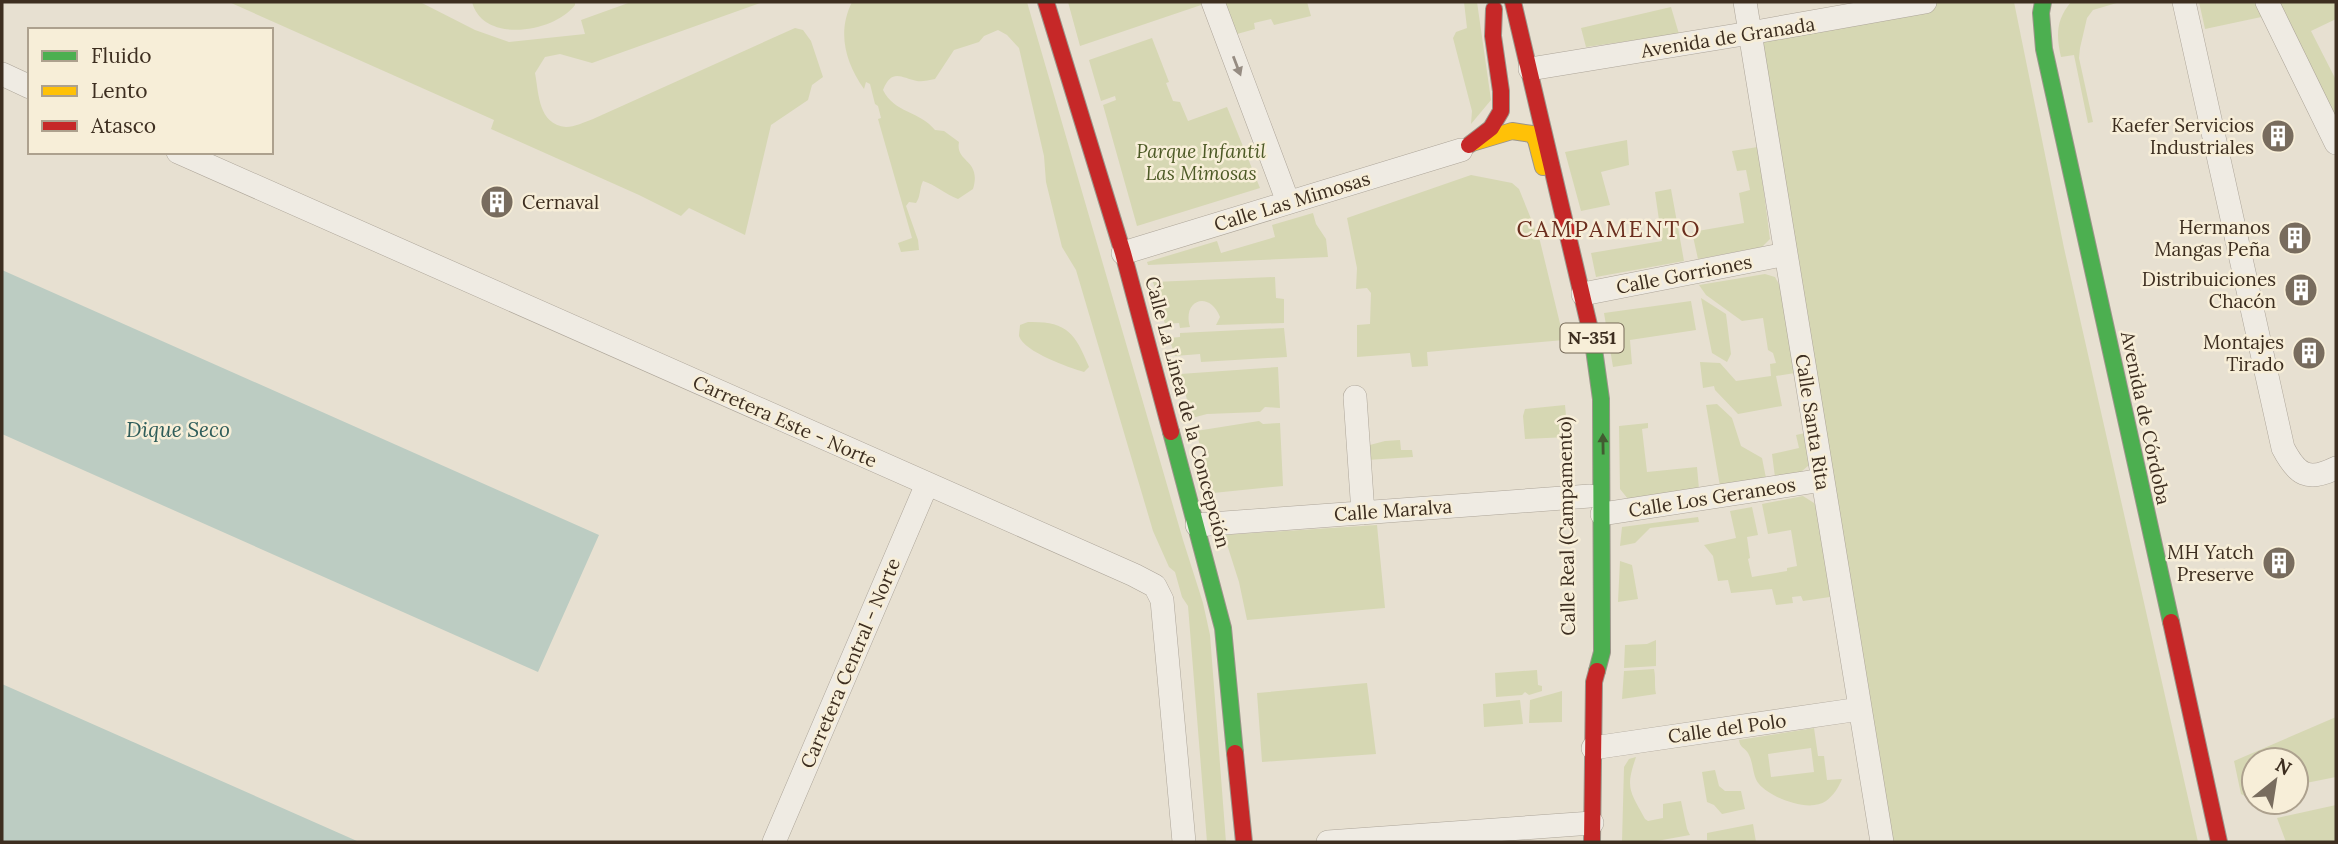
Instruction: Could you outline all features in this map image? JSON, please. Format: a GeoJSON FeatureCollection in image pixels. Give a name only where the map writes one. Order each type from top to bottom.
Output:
{"type":"FeatureCollection","features":[{"type":"Feature","properties":{"kind":"main road","name":"Calle La Línea de la Concepción"},"geometry":{"type":"LineString","coordinates":[[1046,2],[1123,253],[1223,628],[1244,842]]}},
{"type":"Feature","properties":{"kind":"main road","name":"Calle Real (Campamento)"},"geometry":{"type":"LineString","coordinates":[[1513,2],[1593,344],[1601,399],[1596,505]]}},
{"type":"Feature","properties":{"kind":"main road","name":"Avenida de Córdoba"},"geometry":{"type":"LineString","coordinates":[[2043,2],[2040,13],[2043,49],[2219,842]]}},
{"type":"Feature","properties":{"kind":"main road"},"geometry":{"type":"LineString","coordinates":[[1496,4],[1516,95]]}},
{"type":"Feature","properties":{"kind":"main road"},"geometry":{"type":"LineString","coordinates":[[1468,148],[1530,122],[1496,4]]}},
{"type":"Feature","properties":{"kind":"main road"},"geometry":{"type":"LineString","coordinates":[[1468,148],[1493,125],[1502,109],[1504,98],[1492,32],[1496,4]]}},
{"type":"Feature","properties":{"kind":"main road"},"geometry":{"type":"LineString","coordinates":[[1524,126],[1537,184]]}},
{"type":"Feature","properties":{"kind":"main road"},"geometry":{"type":"LineString","coordinates":[[1524,126],[1536,140],[1569,279],[1583,294]]}},
{"type":"Feature","properties":{"kind":"main road"},"geometry":{"type":"LineString","coordinates":[[1468,148],[1498,151]]}},
{"type":"Feature","properties":{"kind":"main road","name":"Calle Real (Campamento)"},"geometry":{"type":"LineString","coordinates":[[1585,409],[1596,505],[1602,652],[1594,682],[1592,833]]}},
{"type":"Feature","properties":{"kind":"street"},"geometry":{"type":"LineString","coordinates":[[1213,2],[1288,202]]}},
{"type":"Feature","properties":{"kind":"street","name":"Calle Santa Rita"},"geometry":{"type":"LineString","coordinates":[[1745,2],[1882,842]]}},
{"type":"Feature","properties":{"kind":"street","name":"Avenida de Granada"},"geometry":{"type":"LineString","coordinates":[[1530,69],[1926,2]]}},
{"type":"Feature","properties":{"kind":"street"},"geometry":{"type":"LineString","coordinates":[[2184,2],[2283,448],[2291,463],[2308,475],[2336,468]]}},
{"type":"Feature","properties":{"kind":"street"},"geometry":{"type":"LineString","coordinates":[[2267,2],[2336,143]]}},
{"type":"Feature","properties":{"kind":"street"},"geometry":{"type":"LineString","coordinates":[[2,74],[28,86]]}},
{"type":"Feature","properties":{"kind":"street","name":"Calle Las Mimosas"},"geometry":{"type":"LineString","coordinates":[[1123,253],[1468,148]]}},
{"type":"Feature","properties":{"kind":"street","name":"Carretera Este - Norte"},"geometry":{"type":"LineString","coordinates":[[183,154],[1155,586],[1162,600],[1184,842]]}},
{"type":"Feature","properties":{"kind":"street","name":"Calle Gorriones"},"geometry":{"type":"LineString","coordinates":[[1583,294],[1786,254]]}},
{"type":"Feature","properties":{"kind":"street"},"geometry":{"type":"LineString","coordinates":[[1355,397],[1363,513]]}},
{"type":"Feature","properties":{"kind":"street","name":"Calle Los Geraneos"},"geometry":{"type":"LineString","coordinates":[[1596,505],[1823,481]]}},
{"type":"Feature","properties":{"kind":"street","name":"Carretera Central - Norte"},"geometry":{"type":"LineString","coordinates":[[774,842],[927,484]]}},
{"type":"Feature","properties":{"kind":"street","name":"Calle Maralva"},"geometry":{"type":"LineString","coordinates":[[1197,525],[1363,513],[1596,505]]}},
{"type":"Feature","properties":{"kind":"street","name":"Calle del Polo"},"geometry":{"type":"LineString","coordinates":[[1593,748],[1860,709]]}},
{"type":"Feature","properties":{"kind":"street"},"geometry":{"type":"LineString","coordinates":[[1328,842],[1592,833]]}},
{"type":"Feature","properties":{"kind":"green space"},"geometry":{"type":"Polygon","coordinates":[[[229,2],[420,2],[475,30],[509,42],[585,34],[581,20],[631,2],[763,2],[592,63],[560,54],[545,57],[535,73],[539,99],[550,120],[566,127],[593,119],[795,28],[803,30],[811,41],[823,77],[812,85],[808,100],[771,125],[745,235],[689,208],[681,216],[491,129],[494,120],[229,2]]]}},
{"type":"Feature","properties":{"kind":"green space"},"geometry":{"type":"Polygon","coordinates":[[[472,2],[575,2],[575,5],[552,22],[520,30],[504,29],[490,24],[479,15],[472,2]]]}},
{"type":"Feature","properties":{"kind":"green space"},"geometry":{"type":"Polygon","coordinates":[[[852,2],[1027,2],[1203,603],[1210,635],[1226,842],[1207,842],[1188,606],[1182,597],[1175,572],[1169,567],[1153,531],[1076,270],[1062,247],[1019,48],[998,30],[984,36],[979,42],[954,50],[935,79],[919,81],[897,76],[886,83],[883,90],[900,108],[959,142],[961,154],[971,166],[975,179],[973,189],[958,199],[923,181],[916,203],[909,202],[906,206],[919,250],[901,252],[898,243],[912,238],[878,119],[881,118],[878,106],[875,104],[870,84],[866,82],[864,89],[857,79],[845,47],[845,24],[852,2]]]}},
{"type":"Feature","properties":{"kind":"green space"},"geometry":{"type":"Polygon","coordinates":[[[1068,2],[1210,2],[1080,46],[1068,2]]]}},
{"type":"Feature","properties":{"kind":"green space"},"geometry":{"type":"Polygon","coordinates":[[[1225,2],[1307,2],[1311,16],[1274,25],[1271,19],[1254,23],[1255,29],[1237,34],[1225,2]]]}},
{"type":"Feature","properties":{"kind":"green space"},"geometry":{"type":"Polygon","coordinates":[[[1464,2],[1477,2],[1491,100],[1471,124],[1472,111],[1453,38],[1456,32],[1467,28],[1464,2]]]}},
{"type":"Feature","properties":{"kind":"green space"},"geometry":{"type":"Polygon","coordinates":[[[1929,2],[2014,2],[2064,248],[2198,842],[1882,842],[1750,33],[1929,2]]]}},
{"type":"Feature","properties":{"kind":"green space"},"geometry":{"type":"Polygon","coordinates":[[[2071,2],[2120,2],[2093,10],[2087,18],[2079,58],[2093,122],[2088,123],[2074,55],[2061,57],[2059,49],[2060,22],[2071,2]]]}},
{"type":"Feature","properties":{"kind":"green space"},"geometry":{"type":"Polygon","coordinates":[[[2199,2],[2259,2],[2266,16],[2205,29],[2199,2]]]}},
{"type":"Feature","properties":{"kind":"green space"},"geometry":{"type":"Polygon","coordinates":[[[2279,2],[2336,3],[2336,19],[2311,31],[2336,80],[2336,117],[2279,2]]]}},
{"type":"Feature","properties":{"kind":"green space"},"geometry":{"type":"Polygon","coordinates":[[[1671,7],[1679,34],[1586,47],[1581,28],[1671,7]]]}},
{"type":"Feature","properties":{"kind":"green space","name":"Parque Infantil Las Mimosas"},"geometry":{"type":"Polygon","coordinates":[[[1152,38],[1169,82],[1166,83],[1173,101],[1180,102],[1188,121],[1227,107],[1260,188],[1137,226],[1103,105],[1116,100],[1115,96],[1101,101],[1089,60],[1152,38]]]}},
{"type":"Feature","properties":{"kind":"green space"},"geometry":{"type":"Polygon","coordinates":[[[1627,140],[1629,165],[1601,172],[1610,205],[1581,211],[1565,152],[1627,140]]]}},
{"type":"Feature","properties":{"kind":"green space"},"geometry":{"type":"Polygon","coordinates":[[[1758,147],[1770,239],[1762,247],[1698,259],[1692,232],[1744,223],[1739,193],[1750,190],[1746,170],[1737,171],[1732,151],[1758,147]]]}},
{"type":"Feature","properties":{"kind":"green space"},"geometry":{"type":"Polygon","coordinates":[[[1471,175],[1512,183],[1519,189],[1540,241],[1564,340],[1427,352],[1428,366],[1412,367],[1410,353],[1357,357],[1357,325],[1370,324],[1371,293],[1367,288],[1356,289],[1357,268],[1347,218],[1471,175]]]}},
{"type":"Feature","properties":{"kind":"green space"},"geometry":{"type":"Polygon","coordinates":[[[1671,189],[1684,261],[1596,277],[1591,253],[1662,241],[1655,192],[1671,189]]]}},
{"type":"Feature","properties":{"kind":"green space"},"geometry":{"type":"Polygon","coordinates":[[[1313,213],[1316,224],[1326,239],[1328,257],[1148,265],[1147,262],[1217,241],[1221,253],[1275,237],[1272,225],[1313,213]]]}},
{"type":"Feature","properties":{"kind":"green space"},"geometry":{"type":"Polygon","coordinates":[[[1765,274],[1775,277],[1781,288],[1795,373],[1776,376],[1782,406],[1738,414],[1714,386],[1703,388],[1700,362],[1720,363],[1736,381],[1771,376],[1770,364],[1776,363],[1773,353],[1768,350],[1763,318],[1742,321],[1706,295],[1699,285],[1765,274]]]}},
{"type":"Feature","properties":{"kind":"green space"},"geometry":{"type":"Polygon","coordinates":[[[1275,277],[1276,298],[1284,299],[1284,323],[1216,325],[1220,317],[1210,303],[1204,301],[1193,305],[1190,310],[1190,327],[1180,328],[1179,323],[1165,324],[1153,282],[1275,277]]]}},
{"type":"Feature","properties":{"kind":"green space"},"geometry":{"type":"Polygon","coordinates":[[[1701,298],[1726,314],[1731,354],[1727,362],[1712,353],[1701,298]]]}},
{"type":"Feature","properties":{"kind":"green space"},"geometry":{"type":"Polygon","coordinates":[[[1691,301],[1696,330],[1630,340],[1632,364],[1613,367],[1604,313],[1691,301]]]}},
{"type":"Feature","properties":{"kind":"green space"},"geometry":{"type":"Polygon","coordinates":[[[1028,322],[1052,324],[1068,331],[1079,345],[1089,367],[1084,372],[1077,370],[1029,348],[1019,336],[1020,325],[1028,322]]]}},
{"type":"Feature","properties":{"kind":"green space"},"geometry":{"type":"Polygon","coordinates":[[[1284,328],[1287,357],[1201,362],[1200,354],[1175,356],[1169,338],[1180,337],[1180,333],[1284,328]]]}},
{"type":"Feature","properties":{"kind":"green space"},"geometry":{"type":"Polygon","coordinates":[[[1278,367],[1280,408],[1265,407],[1260,412],[1207,414],[1192,418],[1180,374],[1278,367]]]}},
{"type":"Feature","properties":{"kind":"green space"},"geometry":{"type":"Polygon","coordinates":[[[1717,404],[1732,418],[1741,446],[1762,458],[1766,478],[1720,486],[1706,405],[1717,404]]]}},
{"type":"Feature","properties":{"kind":"green space"},"geometry":{"type":"Polygon","coordinates":[[[1565,405],[1568,437],[1525,439],[1525,409],[1565,405]]]}},
{"type":"Feature","properties":{"kind":"green space"},"geometry":{"type":"Polygon","coordinates":[[[1259,421],[1263,424],[1280,423],[1283,486],[1213,493],[1196,431],[1259,421]]]}},
{"type":"Feature","properties":{"kind":"green space"},"geometry":{"type":"Polygon","coordinates":[[[1648,423],[1648,428],[1642,429],[1647,472],[1697,467],[1699,489],[1628,499],[1620,489],[1619,426],[1648,423]]]}},
{"type":"Feature","properties":{"kind":"green space"},"geometry":{"type":"Polygon","coordinates":[[[1805,433],[1809,465],[1801,472],[1775,477],[1772,454],[1799,448],[1796,435],[1805,433]]]}},
{"type":"Feature","properties":{"kind":"green space"},"geometry":{"type":"Polygon","coordinates":[[[1400,440],[1401,450],[1412,450],[1413,457],[1367,460],[1366,446],[1400,440]]]}},
{"type":"Feature","properties":{"kind":"green space"},"geometry":{"type":"Polygon","coordinates":[[[1803,496],[1814,503],[1818,510],[1830,597],[1803,601],[1801,596],[1792,597],[1793,603],[1776,605],[1772,589],[1731,593],[1728,580],[1718,581],[1713,556],[1704,545],[1736,538],[1730,511],[1752,507],[1758,535],[1747,537],[1752,577],[1787,571],[1787,568],[1797,566],[1791,530],[1768,534],[1762,504],[1803,496]]]}},
{"type":"Feature","properties":{"kind":"green space"},"geometry":{"type":"Polygon","coordinates":[[[1698,517],[1699,522],[1650,528],[1635,543],[1620,546],[1622,527],[1698,517]]]}},
{"type":"Feature","properties":{"kind":"green space"},"geometry":{"type":"Polygon","coordinates":[[[1377,525],[1385,608],[1247,620],[1239,582],[1224,535],[1377,525]]]}},
{"type":"Feature","properties":{"kind":"green space"},"geometry":{"type":"Polygon","coordinates":[[[1620,561],[1632,565],[1638,599],[1618,602],[1620,561]]]}},
{"type":"Feature","properties":{"kind":"green space"},"geometry":{"type":"Polygon","coordinates":[[[1656,640],[1656,666],[1624,668],[1625,645],[1647,644],[1656,640]]]}},
{"type":"Feature","properties":{"kind":"green space"},"geometry":{"type":"Polygon","coordinates":[[[1654,669],[1656,694],[1622,699],[1624,671],[1654,669]]]}},
{"type":"Feature","properties":{"kind":"green space"},"geometry":{"type":"Polygon","coordinates":[[[1537,670],[1538,685],[1542,686],[1542,691],[1529,695],[1525,692],[1522,695],[1496,697],[1495,673],[1537,670]]]}},
{"type":"Feature","properties":{"kind":"green space"},"geometry":{"type":"Polygon","coordinates":[[[1367,683],[1376,754],[1262,762],[1257,693],[1367,683]]]}},
{"type":"Feature","properties":{"kind":"green space"},"geometry":{"type":"Polygon","coordinates":[[[1562,691],[1562,722],[1529,723],[1530,700],[1562,691]]]}},
{"type":"Feature","properties":{"kind":"green space"},"geometry":{"type":"Polygon","coordinates":[[[1520,700],[1523,724],[1484,727],[1483,704],[1520,700]]]}},
{"type":"Feature","properties":{"kind":"green space"},"geometry":{"type":"Polygon","coordinates":[[[2336,717],[2336,777],[2310,782],[2310,746],[2269,746],[2336,717]]]}},
{"type":"Feature","properties":{"kind":"green space"},"geometry":{"type":"Polygon","coordinates":[[[1814,728],[1818,756],[1824,756],[1827,780],[1842,779],[1831,797],[1819,804],[1800,805],[1781,799],[1759,784],[1750,757],[1739,740],[1814,728]],[[1811,748],[1768,754],[1771,777],[1814,772],[1811,748]]]}},
{"type":"Feature","properties":{"kind":"green space"},"geometry":{"type":"Polygon","coordinates":[[[1636,757],[1631,790],[1645,819],[1648,821],[1663,818],[1663,804],[1681,801],[1690,835],[1651,842],[1622,842],[1624,767],[1629,759],[1636,757]]]}},
{"type":"Feature","properties":{"kind":"green space"},"geometry":{"type":"Polygon","coordinates":[[[2240,758],[2240,789],[2234,761],[2240,758]]]}},
{"type":"Feature","properties":{"kind":"green space"},"geometry":{"type":"Polygon","coordinates":[[[1715,770],[1719,786],[1725,791],[1741,791],[1745,809],[1722,814],[1707,802],[1702,772],[1715,770]]]}},
{"type":"Feature","properties":{"kind":"green space"},"geometry":{"type":"Polygon","coordinates":[[[2336,805],[2336,842],[2286,842],[2277,818],[2310,816],[2310,811],[2336,805]]]}},
{"type":"Feature","properties":{"kind":"green space"},"geometry":{"type":"Polygon","coordinates":[[[1753,824],[1756,842],[1707,840],[1707,833],[1753,824]]]}},
{"type":"Feature","properties":{"kind":"water","name":"Dique Seco"},"geometry":{"type":"Polygon","coordinates":[[[2,270],[599,535],[538,672],[2,434],[2,270]]]}},
{"type":"Feature","properties":{"kind":"water"},"geometry":{"type":"Polygon","coordinates":[[[2,684],[357,841],[359,842],[2,842],[2,684]]]}},
{"type":"Feature","properties":{"kind":"traffic: fast"},"geometry":{"type":"LineString","coordinates":[[2043,2],[2041,13],[2044,49],[2171,622]]}},
{"type":"Feature","properties":{"kind":"traffic: fast"},"geometry":{"type":"LineString","coordinates":[[1593,342],[1601,399],[1602,652],[1597,671]]}},
{"type":"Feature","properties":{"kind":"traffic: fast"},"geometry":{"type":"LineString","coordinates":[[1171,432],[1223,628],[1235,753]]}},
{"type":"Feature","properties":{"kind":"traffic: slow"},"geometry":{"type":"LineString","coordinates":[[1472,143],[1512,131],[1532,134],[1543,167]]}},
{"type":"Feature","properties":{"kind":"traffic: jam"},"geometry":{"type":"LineString","coordinates":[[1046,2],[1123,253],[1171,432]]}},
{"type":"Feature","properties":{"kind":"traffic: jam"},"geometry":{"type":"LineString","coordinates":[[1513,2],[1593,342]]}},
{"type":"Feature","properties":{"kind":"traffic: jam"},"geometry":{"type":"LineString","coordinates":[[1469,145],[1491,128],[1501,111],[1501,91],[1493,36],[1494,9]]}},
{"type":"Feature","properties":{"kind":"traffic: jam"},"geometry":{"type":"LineString","coordinates":[[2171,622],[2219,842]]}},
{"type":"Feature","properties":{"kind":"traffic: jam"},"geometry":{"type":"LineString","coordinates":[[1592,842],[1594,682],[1597,671]]}},
{"type":"Feature","properties":{"kind":"traffic: jam"},"geometry":{"type":"LineString","coordinates":[[1235,753],[1244,842]]}},
{"type":"Feature","properties":{"kind":"place","name":"Kaefer Servicios Industriales"},"geometry":{"type":"Point","coordinates":[2278,136]}},
{"type":"Feature","properties":{"kind":"place","name":"Cernaval"},"geometry":{"type":"Point","coordinates":[497,202]}},
{"type":"Feature","properties":{"kind":"place","name":"Hermanos Mangas Peña"},"geometry":{"type":"Point","coordinates":[2295,238]}},
{"type":"Feature","properties":{"kind":"place","name":"Distribuiciones Chacón"},"geometry":{"type":"Point","coordinates":[2301,290]}},
{"type":"Feature","properties":{"kind":"place","name":"Montajes Tirado"},"geometry":{"type":"Point","coordinates":[2309,353]}},
{"type":"Feature","properties":{"kind":"place","name":"MH Yatch Preserve"},"geometry":{"type":"Point","coordinates":[2279,563]}},
{"type":"Feature","properties":{"kind":"district","name":"CAMPAMENTO"},"geometry":{"type":"Point","coordinates":[1609,229]}}]}
